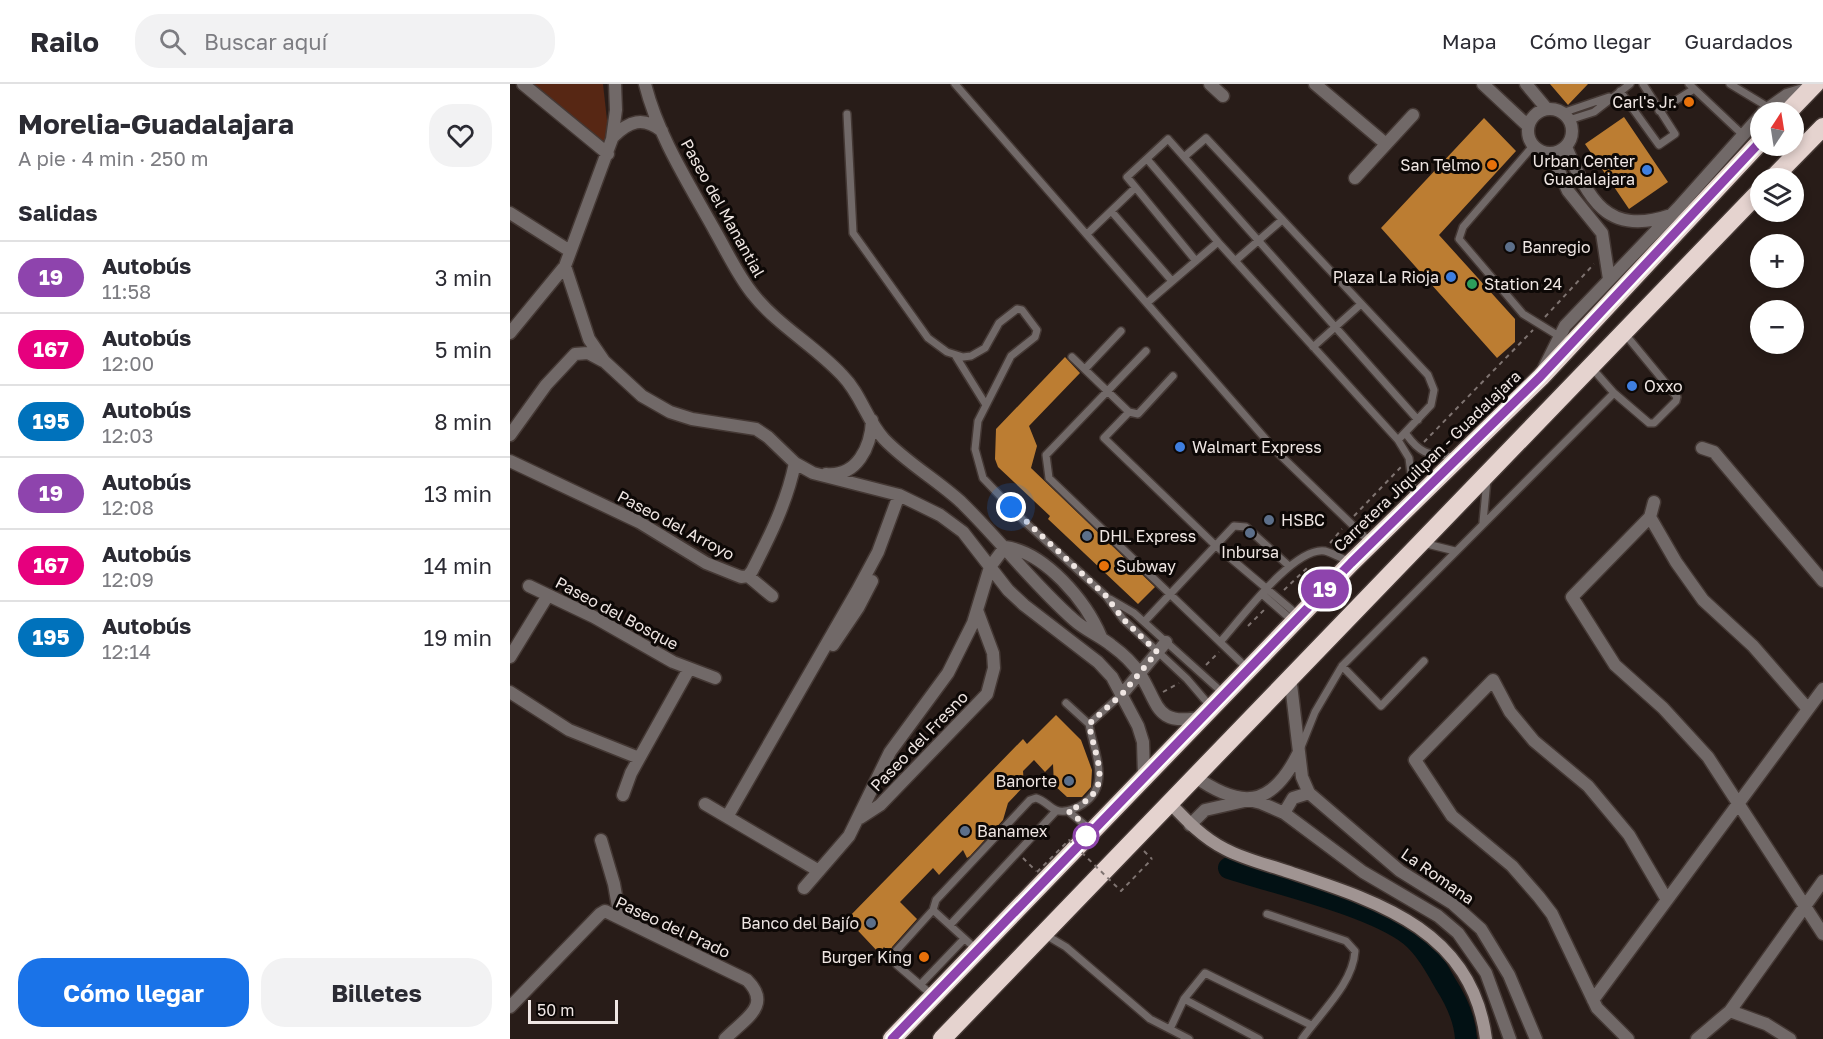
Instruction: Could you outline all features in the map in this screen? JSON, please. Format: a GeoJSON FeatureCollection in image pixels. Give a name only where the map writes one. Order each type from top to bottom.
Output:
{"type":"FeatureCollection","features":[{"type":"Feature","properties":{"kind":"highway"},"geometry":{"type":"LineString","coordinates":[[1798,102],[1813,86]]}},
{"type":"Feature","properties":{"kind":"highway"},"geometry":{"type":"LineString","coordinates":[[1783,168],[1823,127]]}},
{"type":"Feature","properties":{"kind":"highway","name":"Carretera Jiquilpan - Guadalajara"},"geometry":{"type":"LineString","coordinates":[[892,1039],[926,990],[970,944],[1092,830],[1414,499],[1540,377],[1565,340],[1750,152]]}},
{"type":"Feature","properties":{"kind":"highway"},"geometry":{"type":"LineString","coordinates":[[942,1039],[1750,201]]}},
{"type":"Feature","properties":{"kind":"street"},"geometry":{"type":"LineString","coordinates":[[522,84],[608,154]]}},
{"type":"Feature","properties":{"kind":"street"},"geometry":{"type":"LineString","coordinates":[[510,333],[566,266],[608,154],[616,110],[615,84]]}},
{"type":"Feature","properties":{"kind":"street","name":"Paseo del Manantial"},"geometry":{"type":"LineString","coordinates":[[645,84],[650,104],[696,198],[752,292],[787,331],[844,376],[882,436],[898,454],[939,482],[1074,620],[1101,637],[1139,673],[1151,699],[1163,713],[1170,717],[1185,719],[1206,712]]}},
{"type":"Feature","properties":{"kind":"street"},"geometry":{"type":"LineString","coordinates":[[1210,84],[1223,96]]}},
{"type":"Feature","properties":{"kind":"street"},"geometry":{"type":"LineString","coordinates":[[1315,84],[1386,144]]}},
{"type":"Feature","properties":{"kind":"street"},"geometry":{"type":"LineString","coordinates":[[1483,84],[1528,126]]}},
{"type":"Feature","properties":{"kind":"street"},"geometry":{"type":"LineString","coordinates":[[1526,84],[1547,109],[1566,116],[1572,134],[1566,147],[1551,153],[1544,153],[1533,146],[1529,140],[1528,126],[1535,114],[1547,109]]}},
{"type":"Feature","properties":{"kind":"street"},"geometry":{"type":"LineString","coordinates":[[1778,102],[1787,95],[1813,86]]}},
{"type":"Feature","properties":{"kind":"street"},"geometry":{"type":"LineString","coordinates":[[1355,178],[1413,115]]}},
{"type":"Feature","properties":{"kind":"street"},"geometry":{"type":"LineString","coordinates":[[612,139],[622,127],[642,120],[653,124],[663,132]]}},
{"type":"Feature","properties":{"kind":"street"},"geometry":{"type":"LineString","coordinates":[[1565,340],[1608,279],[1672,215],[1750,127]]}},
{"type":"Feature","properties":{"kind":"street"},"geometry":{"type":"LineString","coordinates":[[1566,147],[1583,182],[1600,206],[1619,221],[1640,221],[1672,215]]}},
{"type":"Feature","properties":{"kind":"street"},"geometry":{"type":"LineString","coordinates":[[1551,153],[1568,191],[1602,233],[1608,279]]}},
{"type":"Feature","properties":{"kind":"street"},"geometry":{"type":"LineString","coordinates":[[1568,191],[1583,182]]}},
{"type":"Feature","properties":{"kind":"street"},"geometry":{"type":"LineString","coordinates":[[510,213],[570,251]]}},
{"type":"Feature","properties":{"kind":"street"},"geometry":{"type":"LineString","coordinates":[[566,266],[589,339],[604,361],[642,396],[670,412],[692,419],[756,429],[768,437],[795,463],[813,473],[899,495],[940,515],[963,532],[1024,605],[1105,668],[1123,693],[1143,742],[1144,776]]}},
{"type":"Feature","properties":{"kind":"street"},"geometry":{"type":"LineString","coordinates":[[510,435],[546,385],[575,354],[588,353],[604,361]]}},
{"type":"Feature","properties":{"kind":"street"},"geometry":{"type":"LineString","coordinates":[[813,473],[835,475],[848,470],[857,463],[872,437],[872,418]]}},
{"type":"Feature","properties":{"kind":"street"},"geometry":{"type":"LineString","coordinates":[[1702,448],[1714,452],[1823,581]]}},
{"type":"Feature","properties":{"kind":"street","name":"Paseo del Arroyo"},"geometry":{"type":"LineString","coordinates":[[510,461],[639,522],[706,563],[741,577],[748,576],[786,501],[795,463]]}},
{"type":"Feature","properties":{"kind":"street"},"geometry":{"type":"LineString","coordinates":[[727,817],[765,754],[789,707],[818,662],[844,633],[858,608],[879,561],[878,552],[899,495]]}},
{"type":"Feature","properties":{"kind":"street"},"geometry":{"type":"LineString","coordinates":[[1653,502],[1650,517],[1568,596],[1615,665],[1679,725],[1708,757],[1823,934]]}},
{"type":"Feature","properties":{"kind":"street"},"geometry":{"type":"LineString","coordinates":[[1650,517],[1676,562],[1703,600],[1753,646],[1808,709]]}},
{"type":"Feature","properties":{"kind":"street"},"geometry":{"type":"LineString","coordinates":[[1005,547],[1023,551],[1051,571],[1086,607],[1101,637]]}},
{"type":"Feature","properties":{"kind":"street","name":"Paseo del Fresno"},"geometry":{"type":"LineString","coordinates":[[804,888],[849,836],[860,818],[890,752],[948,673],[964,645],[990,567],[1005,547]]}},
{"type":"Feature","properties":{"kind":"street"},"geometry":{"type":"LineString","coordinates":[[748,576],[772,596]]}},
{"type":"Feature","properties":{"kind":"street","name":"Paseo del Bosque"},"geometry":{"type":"LineString","coordinates":[[529,586],[689,669],[715,678]]}},
{"type":"Feature","properties":{"kind":"street"},"geometry":{"type":"LineString","coordinates":[[510,657],[548,595]]}},
{"type":"Feature","properties":{"kind":"street","name":"Paseo del Fresno"},"geometry":{"type":"LineString","coordinates":[[860,818],[880,805],[987,694],[994,668],[993,653],[977,610]]}},
{"type":"Feature","properties":{"kind":"street"},"geometry":{"type":"LineString","coordinates":[[1123,693],[1166,642]]}},
{"type":"Feature","properties":{"kind":"street","name":"Paseo del Bosque"},"geometry":{"type":"LineString","coordinates":[[623,795],[639,758],[689,669]]}},
{"type":"Feature","properties":{"kind":"street"},"geometry":{"type":"LineString","coordinates":[[1284,813],[1293,798],[1309,793],[1302,777],[1290,676]]}},
{"type":"Feature","properties":{"kind":"street"},"geometry":{"type":"LineString","coordinates":[[1628,1039],[1614,1027],[1593,1000],[1552,914],[1512,866],[1452,816],[1414,760],[1493,680],[1510,712],[1534,741],[1588,786],[1629,835],[1653,871],[1667,900]]}},
{"type":"Feature","properties":{"kind":"street"},"geometry":{"type":"LineString","coordinates":[[1593,1000],[1823,690]]}},
{"type":"Feature","properties":{"kind":"street"},"geometry":{"type":"LineString","coordinates":[[510,692],[569,730],[639,758]]}},
{"type":"Feature","properties":{"kind":"street"},"geometry":{"type":"LineString","coordinates":[[1190,825],[1205,810],[1248,800],[1271,791],[1282,781],[1299,752]]}},
{"type":"Feature","properties":{"kind":"street","name":"La Romana"},"geometry":{"type":"LineString","coordinates":[[1194,776],[1215,790],[1284,813],[1363,872],[1438,916],[1458,933],[1486,973],[1509,1039]]}},
{"type":"Feature","properties":{"kind":"street","name":"La Romana"},"geometry":{"type":"LineString","coordinates":[[1309,793],[1400,871],[1453,904],[1481,929],[1509,975],[1536,1039]]}},
{"type":"Feature","properties":{"kind":"street"},"geometry":{"type":"LineString","coordinates":[[1169,802],[1190,825],[1226,850],[1344,891],[1427,931],[1461,968],[1479,1008],[1486,1039]]}},
{"type":"Feature","properties":{"kind":"street"},"geometry":{"type":"LineString","coordinates":[[705,804],[819,871]]}},
{"type":"Feature","properties":{"kind":"street"},"geometry":{"type":"LineString","coordinates":[[601,840],[614,884],[620,918]]}},
{"type":"Feature","properties":{"kind":"street"},"geometry":{"type":"LineString","coordinates":[[1697,1039],[1730,1011],[1823,881]]}},
{"type":"Feature","properties":{"kind":"street","name":"Paseo del Prado"},"geometry":{"type":"LineString","coordinates":[[510,1007],[605,911],[747,980],[756,989],[759,996],[758,1007],[725,1039]]}},
{"type":"Feature","properties":{"kind":"street"},"geometry":{"type":"LineString","coordinates":[[1730,1011],[1766,1024],[1790,1039]]}},
{"type":"Feature","properties":{"kind":"street"},"geometry":{"type":"LineString","coordinates":[[1710,1039],[1715,1026]]}},
{"type":"Feature","properties":{"kind":"lane"},"geometry":{"type":"LineString","coordinates":[[955,84],[1088,233],[1275,451],[1371,543]]}},
{"type":"Feature","properties":{"kind":"lane"},"geometry":{"type":"LineString","coordinates":[[1566,116],[1586,116],[1630,84]]}},
{"type":"Feature","properties":{"kind":"lane"},"geometry":{"type":"LineString","coordinates":[[1620,91],[1659,145],[1675,134],[1643,84]]}},
{"type":"Feature","properties":{"kind":"lane"},"geometry":{"type":"LineString","coordinates":[[1730,84],[1752,102]]}},
{"type":"Feature","properties":{"kind":"lane"},"geometry":{"type":"LineString","coordinates":[[1659,111],[1692,87],[1743,135]]}},
{"type":"Feature","properties":{"kind":"lane"},"geometry":{"type":"LineString","coordinates":[[847,114],[853,233],[923,332],[940,348],[955,355],[971,356],[985,348],[999,323],[1017,309],[1022,310],[1037,329],[1035,337],[1011,356],[978,421],[975,440],[976,459],[983,478],[1025,522],[1106,596],[1144,622],[1224,694]]}},
{"type":"Feature","properties":{"kind":"lane"},"geometry":{"type":"LineString","coordinates":[[1184,157],[1206,138],[1428,375],[1434,390],[1431,405],[1398,440]]}},
{"type":"Feature","properties":{"kind":"lane"},"geometry":{"type":"LineString","coordinates":[[1196,261],[1127,177],[1168,139],[1418,420]]}},
{"type":"Feature","properties":{"kind":"lane"},"geometry":{"type":"LineString","coordinates":[[1533,146],[1460,233],[1462,244],[1523,314],[1565,340]]}},
{"type":"Feature","properties":{"kind":"lane"},"geometry":{"type":"LineString","coordinates":[[1147,159],[1218,242],[1398,440],[1409,458],[1414,499]]}},
{"type":"Feature","properties":{"kind":"lane"},"geometry":{"type":"LineString","coordinates":[[1088,233],[1135,188]]}},
{"type":"Feature","properties":{"kind":"lane"},"geometry":{"type":"LineString","coordinates":[[1112,212],[1172,281]]}},
{"type":"Feature","properties":{"kind":"lane"},"geometry":{"type":"LineString","coordinates":[[1235,261],[1282,220]]}},
{"type":"Feature","properties":{"kind":"lane"},"geometry":{"type":"LineString","coordinates":[[1148,302],[1218,242]]}},
{"type":"Feature","properties":{"kind":"lane"},"geometry":{"type":"LineString","coordinates":[[1312,347],[1361,304]]}},
{"type":"Feature","properties":{"kind":"lane"},"geometry":{"type":"LineString","coordinates":[[1085,369],[1121,331]]}},
{"type":"Feature","properties":{"kind":"lane"},"geometry":{"type":"LineString","coordinates":[[1589,366],[1614,393],[1649,423],[1654,423],[1676,401],[1677,397],[1623,332]]}},
{"type":"Feature","properties":{"kind":"lane"},"geometry":{"type":"LineString","coordinates":[[1146,351],[1046,455],[1049,478],[1248,669]]}},
{"type":"Feature","properties":{"kind":"lane"},"geometry":{"type":"LineString","coordinates":[[955,355],[986,405]]}},
{"type":"Feature","properties":{"kind":"lane"},"geometry":{"type":"LineString","coordinates":[[1072,357],[1129,412],[1138,414],[1173,376]]}},
{"type":"Feature","properties":{"kind":"lane"},"geometry":{"type":"LineString","coordinates":[[1299,752],[1315,712],[1342,666],[1614,393]]}},
{"type":"Feature","properties":{"kind":"lane"},"geometry":{"type":"LineString","coordinates":[[1129,412],[1104,438],[1215,545],[1297,619]]}},
{"type":"Feature","properties":{"kind":"lane"},"geometry":{"type":"LineString","coordinates":[[1406,434],[1417,449],[1426,454],[1458,457]]}},
{"type":"Feature","properties":{"kind":"lane"},"geometry":{"type":"LineString","coordinates":[[1483,522],[1487,474]]}},
{"type":"Feature","properties":{"kind":"lane"},"geometry":{"type":"LineString","coordinates":[[1144,622],[1215,545],[1239,524],[1246,527],[1289,566]]}},
{"type":"Feature","properties":{"kind":"lane"},"geometry":{"type":"LineString","coordinates":[[1421,543],[1455,551]]}},
{"type":"Feature","properties":{"kind":"lane"},"geometry":{"type":"LineString","coordinates":[[1221,641],[1289,566],[1314,552],[1324,551],[1351,563]]}},
{"type":"Feature","properties":{"kind":"lane"},"geometry":{"type":"LineString","coordinates":[[1106,596],[1123,619],[1187,679],[1206,712]]}},
{"type":"Feature","properties":{"kind":"lane"},"geometry":{"type":"LineString","coordinates":[[1342,666],[1381,706],[1424,661]]}},
{"type":"Feature","properties":{"kind":"lane"},"geometry":{"type":"LineString","coordinates":[[1089,724],[1123,693]]}},
{"type":"Feature","properties":{"kind":"lane"},"geometry":{"type":"LineString","coordinates":[[926,990],[897,965],[896,951],[933,910],[936,900],[1030,800],[1036,798],[1043,800],[1056,811],[1068,811],[1080,806],[1092,796],[1101,776],[1089,724],[1066,703]]}},
{"type":"Feature","properties":{"kind":"lane"},"geometry":{"type":"LineString","coordinates":[[950,925],[1056,811]]}},
{"type":"Feature","properties":{"kind":"lane"},"geometry":{"type":"LineString","coordinates":[[1068,811],[1092,830]]}},
{"type":"Feature","properties":{"kind":"lane"},"geometry":{"type":"LineString","coordinates":[[933,910],[970,944]]}},
{"type":"Feature","properties":{"kind":"lane"},"geometry":{"type":"LineString","coordinates":[[1268,914],[1346,941],[1355,951],[1354,966],[1347,978],[1302,1039]]}},
{"type":"Feature","properties":{"kind":"lane"},"geometry":{"type":"LineString","coordinates":[[1044,934],[1066,947],[1150,1019],[1189,1039]]}},
{"type":"Feature","properties":{"kind":"lane"},"geometry":{"type":"LineString","coordinates":[[1170,1029],[1184,999],[1202,975],[1209,974],[1311,1025]]}},
{"type":"Feature","properties":{"kind":"lane"},"geometry":{"type":"LineString","coordinates":[[1184,999],[1259,1039]]}},
{"type":"Feature","properties":{"kind":"path"},"geometry":{"type":"LineString","coordinates":[[1151,699],[1187,679]]}},
{"type":"Feature","properties":{"kind":"path"},"geometry":{"type":"LineString","coordinates":[[1037,872],[1069,840],[1121,891],[1152,859]]}},
{"type":"Feature","properties":{"kind":"shaded area"},"geometry":{"type":"Polygon","coordinates":[[[530,84],[603,84],[609,138],[604,147],[530,84]]]}},
{"type":"Feature","properties":{"kind":"building"},"geometry":{"type":"Polygon","coordinates":[[[1550,84],[1588,84],[1568,105],[1550,84]]]}},
{"type":"Feature","properties":{"kind":"building"},"geometry":{"type":"Polygon","coordinates":[[[1624,117],[1668,182],[1629,209],[1585,144],[1624,117]]]}},
{"type":"Feature","properties":{"kind":"building","name":"Plaza La Rioja"},"geometry":{"type":"Polygon","coordinates":[[[1484,118],[1516,151],[1439,235],[1515,319],[1515,342],[1497,358],[1381,228],[1484,118]]]}},
{"type":"Feature","properties":{"kind":"building"},"geometry":{"type":"Polygon","coordinates":[[[1065,357],[1080,373],[1029,426],[1037,446],[1031,468],[1155,587],[1138,604],[1048,519],[1050,516],[998,467],[995,459],[996,429],[1065,357]]]}},
{"type":"Feature","properties":{"kind":"building"},"geometry":{"type":"Polygon","coordinates":[[[1056,715],[1081,740],[1092,770],[1091,787],[1082,797],[1067,797],[1054,785],[1053,764],[1045,772],[1034,760],[1023,771],[1024,786],[1008,803],[1003,820],[970,856],[967,858],[963,850],[939,875],[933,868],[900,902],[917,919],[892,947],[890,954],[884,947],[879,953],[847,919],[1023,739],[1027,744],[1056,715]]]}},
{"type":"Feature","properties":{"kind":"waterway"},"geometry":{"type":"LineString","coordinates":[[1229,868],[1349,905],[1393,924],[1410,935],[1421,945],[1453,996],[1462,1017],[1466,1039]]}},
{"type":"Feature","properties":{"kind":"bus line","name":"19"},"geometry":{"type":"LineString","coordinates":[[892,1039],[1351,563],[1540,377],[1750,153]]}},
{"type":"Feature","properties":{"kind":"place","name":"Carl's Jr."},"geometry":{"type":"Point","coordinates":[1689,102]}},
{"type":"Feature","properties":{"kind":"place","name":"San Telmo"},"geometry":{"type":"Point","coordinates":[1492,165]}},
{"type":"Feature","properties":{"kind":"place","name":"Urban Center Guadalajara"},"geometry":{"type":"Point","coordinates":[1647,170]}},
{"type":"Feature","properties":{"kind":"place","name":"Banregio"},"geometry":{"type":"Point","coordinates":[1510,247]}},
{"type":"Feature","properties":{"kind":"place","name":"Plaza La Rioja"},"geometry":{"type":"Point","coordinates":[1451,277]}},
{"type":"Feature","properties":{"kind":"place","name":"Station 24"},"geometry":{"type":"Point","coordinates":[1472,284]}},
{"type":"Feature","properties":{"kind":"place","name":"Oxxo"},"geometry":{"type":"Point","coordinates":[1632,386]}},
{"type":"Feature","properties":{"kind":"place","name":"Walmart Express"},"geometry":{"type":"Point","coordinates":[1180,447]}},
{"type":"Feature","properties":{"kind":"place","name":"HSBC"},"geometry":{"type":"Point","coordinates":[1269,520]}},
{"type":"Feature","properties":{"kind":"place","name":"Inbursa"},"geometry":{"type":"Point","coordinates":[1250,533]}},
{"type":"Feature","properties":{"kind":"place","name":"DHL Express"},"geometry":{"type":"Point","coordinates":[1087,536]}},
{"type":"Feature","properties":{"kind":"place","name":"Subway"},"geometry":{"type":"Point","coordinates":[1104,566]}},
{"type":"Feature","properties":{"kind":"place","name":"Banorte"},"geometry":{"type":"Point","coordinates":[1069,781]}},
{"type":"Feature","properties":{"kind":"place","name":"Banamex"},"geometry":{"type":"Point","coordinates":[965,831]}},
{"type":"Feature","properties":{"kind":"place","name":"Banco del Bajío"},"geometry":{"type":"Point","coordinates":[871,923]}},
{"type":"Feature","properties":{"kind":"place","name":"Burger King"},"geometry":{"type":"Point","coordinates":[924,957]}},
{"type":"Feature","properties":{"kind":"route"},"geometry":{"type":"LineString","coordinates":[[1011,507],[1106,596],[1123,619],[1157,652],[1123,693],[1089,724],[1101,776],[1092,796],[1080,806],[1068,811],[1092,830],[1086,836]]}}]}
